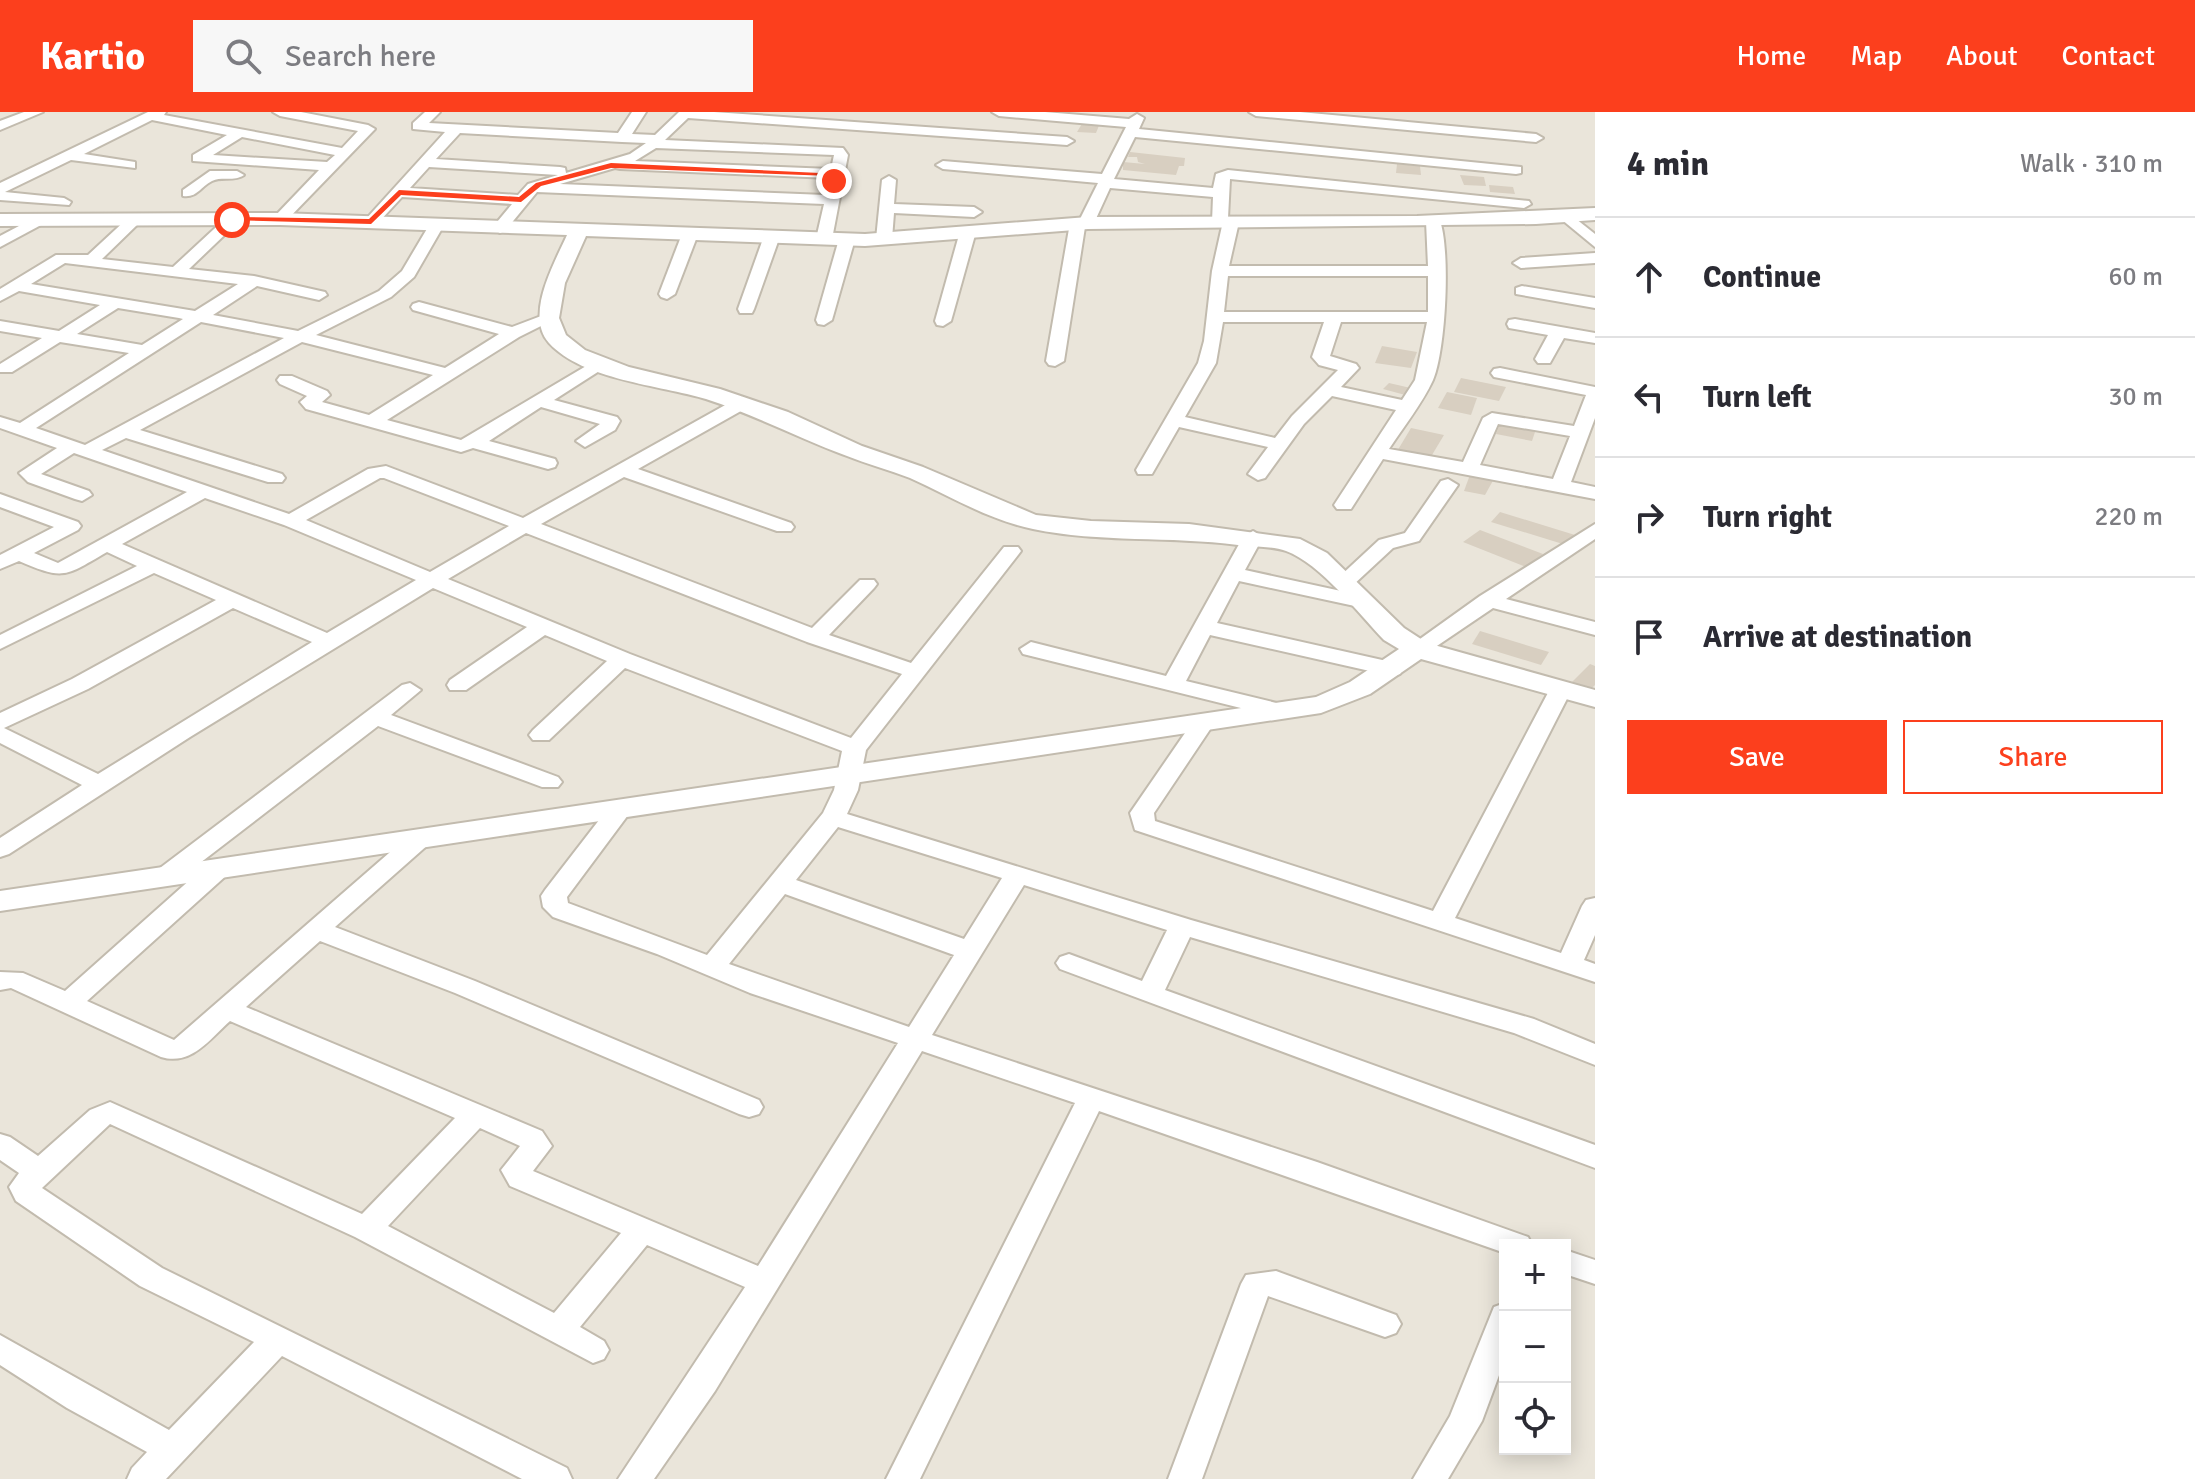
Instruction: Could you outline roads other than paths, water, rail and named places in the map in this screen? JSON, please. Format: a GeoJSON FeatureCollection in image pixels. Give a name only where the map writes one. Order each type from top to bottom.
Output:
{"type":"FeatureCollection","features":[{"type":"Feature","properties":{"kind":"street"},"geometry":{"type":"LineString","coordinates":[[0,126],[36,112]]}},
{"type":"Feature","properties":{"kind":"street"},"geometry":{"type":"LineString","coordinates":[[280,112],[320,115],[368,129],[280,219]]}},
{"type":"Feature","properties":{"kind":"street"},"geometry":{"type":"LineString","coordinates":[[433,112],[418,126],[838,151],[841,155],[824,239]]}},
{"type":"Feature","properties":{"kind":"street"},"geometry":{"type":"LineString","coordinates":[[490,131],[508,112]]}},
{"type":"Feature","properties":{"kind":"street"},"geometry":{"type":"LineString","coordinates":[[622,138],[639,112]]}},
{"type":"Feature","properties":{"kind":"street"},"geometry":{"type":"LineString","coordinates":[[999,112],[1135,123],[1522,193],[1566,216],[1595,242]]}},
{"type":"Feature","properties":{"kind":"street"},"geometry":{"type":"LineString","coordinates":[[1256,112],[1536,138]]}},
{"type":"Feature","properties":{"kind":"street"},"geometry":{"type":"LineString","coordinates":[[500,228],[533,187],[635,157],[686,113],[946,149],[1106,181],[1220,193]]}},
{"type":"Feature","properties":{"kind":"street"},"geometry":{"type":"LineString","coordinates":[[0,189],[154,114],[347,153]]}},
{"type":"Feature","properties":{"kind":"street"},"geometry":{"type":"LineString","coordinates":[[1055,361],[1082,223],[1135,123]]}},
{"type":"Feature","properties":{"kind":"street"},"geometry":{"type":"LineString","coordinates":[[371,222],[456,129]]}},
{"type":"Feature","properties":{"kind":"street"},"geometry":{"type":"LineString","coordinates":[[239,133],[198,158],[333,167]]}},
{"type":"Feature","properties":{"kind":"street"},"geometry":{"type":"LineString","coordinates":[[946,149],[1067,141]]}},
{"type":"Feature","properties":{"kind":"street"},"geometry":{"type":"LineString","coordinates":[[1510,145],[1522,193]]}},
{"type":"Feature","properties":{"kind":"street"},"geometry":{"type":"LineString","coordinates":[[67,155],[130,165]]}},
{"type":"Feature","properties":{"kind":"street"},"geometry":{"type":"LineString","coordinates":[[426,163],[577,172]]}},
{"type":"Feature","properties":{"kind":"street"},"geometry":{"type":"LineString","coordinates":[[611,165],[837,174]]}},
{"type":"Feature","properties":{"kind":"street"},"geometry":{"type":"LineString","coordinates":[[188,193],[212,174],[320,180]]}},
{"type":"Feature","properties":{"kind":"street"},"geometry":{"type":"LineString","coordinates":[[1145,470],[1207,363],[1216,317],[1226,222],[1220,193],[1221,177],[1233,174],[1522,193]]}},
{"type":"Feature","properties":{"kind":"street"},"geometry":{"type":"LineString","coordinates":[[884,239],[889,180]]}},
{"type":"Feature","properties":{"kind":"street"},"geometry":{"type":"LineString","coordinates":[[533,187],[830,200]]}},
{"type":"Feature","properties":{"kind":"street"},"geometry":{"type":"LineString","coordinates":[[399,192],[521,200]]}},
{"type":"Feature","properties":{"kind":"street"},"geometry":{"type":"LineString","coordinates":[[0,220],[280,219],[884,239],[967,235],[1082,223],[1434,221],[1522,193]]}},
{"type":"Feature","properties":{"kind":"street"},"geometry":{"type":"LineString","coordinates":[[0,196],[64,202]]}},
{"type":"Feature","properties":{"kind":"street"},"geometry":{"type":"LineString","coordinates":[[886,208],[974,212]]}},
{"type":"Feature","properties":{"kind":"street"},"geometry":{"type":"LineString","coordinates":[[1566,216],[1595,214]]}},
{"type":"Feature","properties":{"kind":"street"},"geometry":{"type":"LineString","coordinates":[[92,260],[134,220]]}},
{"type":"Feature","properties":{"kind":"street"},"geometry":{"type":"LineString","coordinates":[[177,272],[232,220]]}},
{"type":"Feature","properties":{"kind":"street"},"geometry":{"type":"LineString","coordinates":[[1344,505],[1424,380],[1431,361],[1436,317],[1434,221]]}},
{"type":"Feature","properties":{"kind":"street"},"geometry":{"type":"LineString","coordinates":[[0,242],[36,222]]}},
{"type":"Feature","properties":{"kind":"street"},"geometry":{"type":"LineString","coordinates":[[82,495],[29,473],[124,431],[398,286],[436,225]]}},
{"type":"Feature","properties":{"kind":"street"},"geometry":{"type":"LineString","coordinates":[[579,230],[555,283],[549,318],[556,338],[563,345],[598,364],[742,403],[854,451],[915,472],[1013,516],[1035,522],[1253,537],[1291,544],[1308,551],[1345,582],[1394,634],[1417,649],[1595,699]]}},
{"type":"Feature","properties":{"kind":"street"},"geometry":{"type":"LineString","coordinates":[[667,294],[690,234]]}},
{"type":"Feature","properties":{"kind":"street"},"geometry":{"type":"LineString","coordinates":[[943,321],[967,235]]}},
{"type":"Feature","properties":{"kind":"street"},"geometry":{"type":"LineString","coordinates":[[746,309],[772,236]]}},
{"type":"Feature","properties":{"kind":"street"},"geometry":{"type":"LineString","coordinates":[[824,320],[847,239]]}},
{"type":"Feature","properties":{"kind":"street"},"geometry":{"type":"LineString","coordinates":[[0,296],[62,258],[254,281],[319,295]]}},
{"type":"Feature","properties":{"kind":"street"},"geometry":{"type":"LineString","coordinates":[[1521,263],[1595,258]]}},
{"type":"Feature","properties":{"kind":"street"},"geometry":{"type":"LineString","coordinates":[[1220,271],[1436,271]]}},
{"type":"Feature","properties":{"kind":"street"},"geometry":{"type":"LineString","coordinates":[[21,430],[254,281]]}},
{"type":"Feature","properties":{"kind":"street"},"geometry":{"type":"LineString","coordinates":[[16,286],[301,336],[448,374]]}},
{"type":"Feature","properties":{"kind":"street"},"geometry":{"type":"LineString","coordinates":[[1522,291],[1595,303]]}},
{"type":"Feature","properties":{"kind":"street"},"geometry":{"type":"LineString","coordinates":[[6,368],[114,303]]}},
{"type":"Feature","properties":{"kind":"street"},"geometry":{"type":"LineString","coordinates":[[419,307],[513,333]]}},
{"type":"Feature","properties":{"kind":"street"},"geometry":{"type":"LineString","coordinates":[[1216,317],[1436,317]]}},
{"type":"Feature","properties":{"kind":"street"},"geometry":{"type":"LineString","coordinates":[[1258,474],[1298,420],[1350,368],[1321,357],[1334,317]]}},
{"type":"Feature","properties":{"kind":"street"},"geometry":{"type":"LineString","coordinates":[[371,422],[513,333],[549,318]]}},
{"type":"Feature","properties":{"kind":"street"},"geometry":{"type":"LineString","coordinates":[[1515,324],[1595,338]]}},
{"type":"Feature","properties":{"kind":"street"},"geometry":{"type":"LineString","coordinates":[[0,326],[144,351]]}},
{"type":"Feature","properties":{"kind":"street"},"geometry":{"type":"LineString","coordinates":[[1544,359],[1558,332]]}},
{"type":"Feature","properties":{"kind":"street"},"geometry":{"type":"LineString","coordinates":[[286,380],[321,395],[309,403],[454,445],[472,442],[598,364]]}},
{"type":"Feature","properties":{"kind":"street"},"geometry":{"type":"LineString","coordinates":[[1500,373],[1595,393],[1560,486]]}},
{"type":"Feature","properties":{"kind":"street"},"geometry":{"type":"LineString","coordinates":[[1330,390],[1407,407]]}},
{"type":"Feature","properties":{"kind":"street"},"geometry":{"type":"LineString","coordinates":[[538,401],[611,421],[609,426],[585,441]]}},
{"type":"Feature","properties":{"kind":"street"},"geometry":{"type":"LineString","coordinates":[[0,849],[99,784],[522,524],[742,403]]}},
{"type":"Feature","properties":{"kind":"street"},"geometry":{"type":"LineString","coordinates":[[1469,469],[1492,418],[1580,432]]}},
{"type":"Feature","properties":{"kind":"street"},"geometry":{"type":"LineString","coordinates":[[1174,420],[1279,444]]}},
{"type":"Feature","properties":{"kind":"street"},"geometry":{"type":"LineString","coordinates":[[0,422],[291,521],[545,625],[851,761]]}},
{"type":"Feature","properties":{"kind":"street"},"geometry":{"type":"LineString","coordinates":[[124,431],[275,478]]}},
{"type":"Feature","properties":{"kind":"street"},"geometry":{"type":"LineString","coordinates":[[472,442],[548,463]]}},
{"type":"Feature","properties":{"kind":"street"},"geometry":{"type":"LineString","coordinates":[[1377,452],[1595,493]]}},
{"type":"Feature","properties":{"kind":"street"},"geometry":{"type":"LineString","coordinates":[[621,469],[784,527]]}},
{"type":"Feature","properties":{"kind":"street"},"geometry":{"type":"LineString","coordinates":[[291,521],[380,472],[440,491],[815,637],[914,671]]}},
{"type":"Feature","properties":{"kind":"street"},"geometry":{"type":"LineString","coordinates":[[1345,582],[1386,544],[1412,537],[1448,485]]}},
{"type":"Feature","properties":{"kind":"street"},"geometry":{"type":"LineString","coordinates":[[19,554],[57,570],[204,491]]}},
{"type":"Feature","properties":{"kind":"street"},"geometry":{"type":"LineString","coordinates":[[0,563],[71,526],[4,506]]}},
{"type":"Feature","properties":{"kind":"street"},"geometry":{"type":"LineString","coordinates":[[0,901],[622,807],[851,761],[1204,722],[1281,711],[1350,696],[1487,600],[1595,530]]}},
{"type":"Feature","properties":{"kind":"street"},"geometry":{"type":"LineString","coordinates":[[1173,684],[1253,537]]}},
{"type":"Feature","properties":{"kind":"street"},"geometry":{"type":"LineString","coordinates":[[1571,544],[1595,550]]}},
{"type":"Feature","properties":{"kind":"street"},"geometry":{"type":"LineString","coordinates":[[107,545],[329,642]]}},
{"type":"Feature","properties":{"kind":"street"},"geometry":{"type":"LineString","coordinates":[[712,967],[833,817],[844,798],[851,761],[914,671],[1011,551]]}},
{"type":"Feature","properties":{"kind":"street"},"geometry":{"type":"LineString","coordinates":[[0,643],[152,566]]}},
{"type":"Feature","properties":{"kind":"street"},"geometry":{"type":"LineString","coordinates":[[1233,574],[1364,602]]}},
{"type":"Feature","properties":{"kind":"street"},"geometry":{"type":"LineString","coordinates":[[815,637],[867,584]]}},
{"type":"Feature","properties":{"kind":"street"},"geometry":{"type":"LineString","coordinates":[[0,722],[80,684],[233,599]]}},
{"type":"Feature","properties":{"kind":"street"},"geometry":{"type":"LineString","coordinates":[[1487,600],[1595,629]]}},
{"type":"Feature","properties":{"kind":"street"},"geometry":{"type":"LineString","coordinates":[[458,685],[545,625]]}},
{"type":"Feature","properties":{"kind":"street"},"geometry":{"type":"LineString","coordinates":[[1204,627],[1392,669]]}},
{"type":"Feature","properties":{"kind":"street"},"geometry":{"type":"LineString","coordinates":[[1031,649],[1281,711]]}},
{"type":"Feature","properties":{"kind":"street"},"geometry":{"type":"LineString","coordinates":[[541,735],[622,659]]}},
{"type":"Feature","properties":{"kind":"street"},"geometry":{"type":"LineString","coordinates":[[1439,923],[1561,689]]}},
{"type":"Feature","properties":{"kind":"street"},"geometry":{"type":"LineString","coordinates":[[165,877],[410,690]]}},
{"type":"Feature","properties":{"kind":"street"},"geometry":{"type":"LineString","coordinates":[[375,717],[550,782]]}},
{"type":"Feature","properties":{"kind":"street"},"geometry":{"type":"LineString","coordinates":[[1204,722],[1142,813],[1144,825],[1595,973]]}},
{"type":"Feature","properties":{"kind":"street"},"geometry":{"type":"LineString","coordinates":[[0,734],[99,784]]}},
{"type":"Feature","properties":{"kind":"street"},"geometry":{"type":"LineString","coordinates":[[622,807],[554,896],[556,907],[915,1040],[1306,1170],[1500,1239]]}},
{"type":"Feature","properties":{"kind":"street"},"geometry":{"type":"LineString","coordinates":[[833,817],[1182,926],[1524,1026],[1595,1055]]}},
{"type":"Feature","properties":{"kind":"street"},"geometry":{"type":"LineString","coordinates":[[0,981],[14,979],[175,1050],[184,1047],[421,838]]}},
{"type":"Feature","properties":{"kind":"street"},"geometry":{"type":"LineString","coordinates":[[68,1003],[219,868]]}},
{"type":"Feature","properties":{"kind":"street"},"geometry":{"type":"LineString","coordinates":[[635,1479],[703,1381],[1017,875]]}},
{"type":"Feature","properties":{"kind":"street"},"geometry":{"type":"LineString","coordinates":[[780,883],[971,951]]}},
{"type":"Feature","properties":{"kind":"street"},"geometry":{"type":"LineString","coordinates":[[1569,964],[1595,906]]}},
{"type":"Feature","properties":{"kind":"street"},"geometry":{"type":"LineString","coordinates":[[1149,994],[1182,926]]}},
{"type":"Feature","properties":{"kind":"street"},"geometry":{"type":"LineString","coordinates":[[317,930],[479,993],[749,1107]]}},
{"type":"Feature","properties":{"kind":"street"},"geometry":{"type":"LineString","coordinates":[[1069,963],[1531,1136],[1595,1157]]}},
{"type":"Feature","properties":{"kind":"street"},"geometry":{"type":"LineString","coordinates":[[227,1009],[536,1143],[516,1170],[521,1178],[765,1282]]}},
{"type":"Feature","properties":{"kind":"street"},"geometry":{"type":"LineString","coordinates":[[903,1479],[1091,1099]]}},
{"type":"Feature","properties":{"kind":"street"},"geometry":{"type":"LineString","coordinates":[[555,1479],[151,1277],[27,1193],[24,1187],[100,1117],[110,1112],[366,1229],[593,1350]]}},
{"type":"Feature","properties":{"kind":"street"},"geometry":{"type":"LineString","coordinates":[[366,1229],[475,1115]]}},
{"type":"Feature","properties":{"kind":"street"},"geometry":{"type":"LineString","coordinates":[[0,1145],[39,1172]]}},
{"type":"Feature","properties":{"kind":"street"},"geometry":{"type":"LineString","coordinates":[[558,1331],[642,1229]]}},
{"type":"Feature","properties":{"kind":"street"},"geometry":{"type":"LineString","coordinates":[[1571,1264],[1595,1272]]}},
{"type":"Feature","properties":{"kind":"street"},"geometry":{"type":"LineString","coordinates":[[1185,1479],[1257,1284],[1276,1283],[1385,1324]]}},
{"type":"Feature","properties":{"kind":"street"},"geometry":{"type":"LineString","coordinates":[[1430,1479],[1465,1421],[1499,1332]]}},
{"type":"Feature","properties":{"kind":"street"},"geometry":{"type":"LineString","coordinates":[[144,1479],[276,1340]]}},
{"type":"Feature","properties":{"kind":"street"},"geometry":{"type":"LineString","coordinates":[[3,1354],[172,1449]]}}]}
